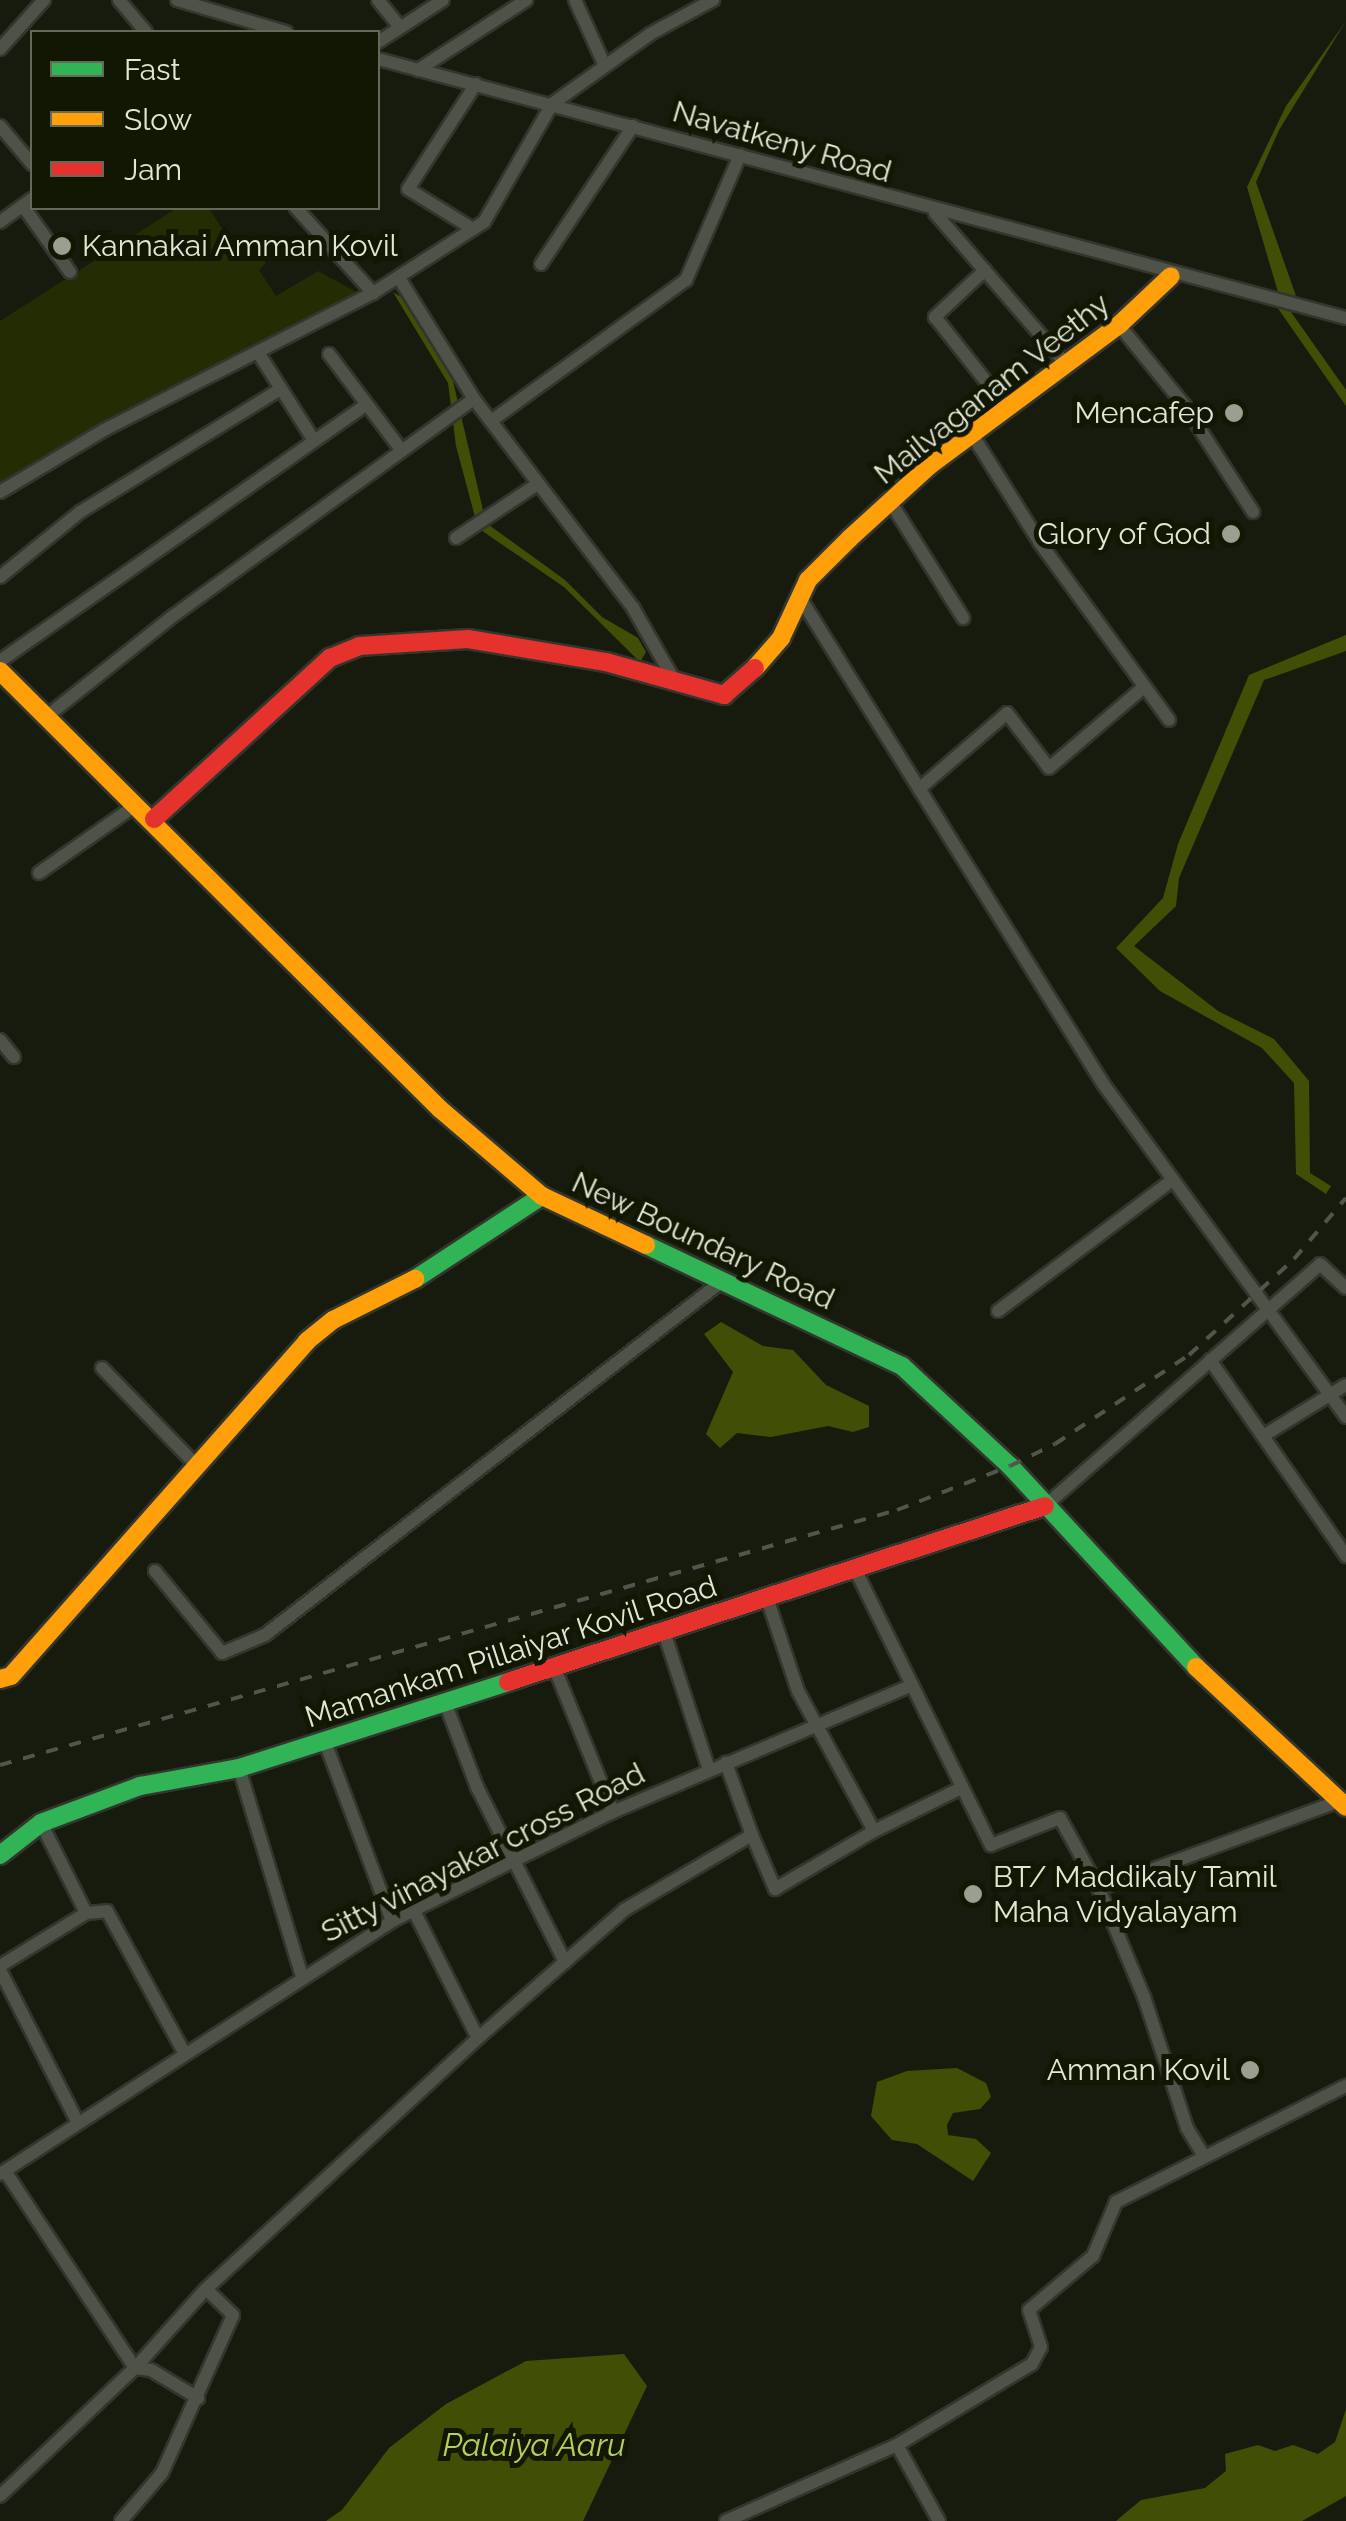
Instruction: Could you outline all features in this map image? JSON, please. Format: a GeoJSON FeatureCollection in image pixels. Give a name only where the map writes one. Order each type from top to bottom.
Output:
{"type":"FeatureCollection","features":[{"type":"Feature","properties":{"kind":"main road","name":"Mailvaganam Veethy"},"geometry":{"type":"LineString","coordinates":[[154,820],[291,690],[330,658],[360,646],[468,639],[674,680],[724,695],[738,688],[782,638],[799,596],[929,466],[1120,325],[1171,276]]}},
{"type":"Feature","properties":{"kind":"main road","name":"New Boundary Road"},"geometry":{"type":"LineString","coordinates":[[0,672],[154,820],[440,1109],[542,1196],[902,1366],[1045,1506],[1186,1658],[1343,1804]]}},
{"type":"Feature","properties":{"kind":"main road"},"geometry":{"type":"LineString","coordinates":[[6,1677],[320,1330],[445,1264],[542,1196]]}},
{"type":"Feature","properties":{"kind":"main road","name":"Mamankam Pillaiyar Kovil Road"},"geometry":{"type":"LineString","coordinates":[[0,1855],[41,1823],[140,1786],[239,1768],[325,1742],[1045,1506]]}},
{"type":"Feature","properties":{"kind":"street"},"geometry":{"type":"LineString","coordinates":[[0,49],[44,0]]}},
{"type":"Feature","properties":{"kind":"street"},"geometry":{"type":"LineString","coordinates":[[119,0],[144,30]]}},
{"type":"Feature","properties":{"kind":"street"},"geometry":{"type":"LineString","coordinates":[[178,0],[279,30]]}},
{"type":"Feature","properties":{"kind":"street"},"geometry":{"type":"LineString","coordinates":[[378,0],[399,26]]}},
{"type":"Feature","properties":{"kind":"street"},"geometry":{"type":"LineString","coordinates":[[380,40],[443,0]]}},
{"type":"Feature","properties":{"kind":"street"},"geometry":{"type":"LineString","coordinates":[[418,70],[526,0]]}},
{"type":"Feature","properties":{"kind":"street"},"geometry":{"type":"LineString","coordinates":[[574,0],[605,66]]}},
{"type":"Feature","properties":{"kind":"street"},"geometry":{"type":"LineString","coordinates":[[0,492],[104,430],[373,293],[484,222],[552,104],[712,0]]}},
{"type":"Feature","properties":{"kind":"street","name":"Navatkeny Road"},"geometry":{"type":"LineString","coordinates":[[380,60],[1171,276],[1346,318]]}},
{"type":"Feature","properties":{"kind":"street"},"geometry":{"type":"LineString","coordinates":[[473,229],[408,190],[476,84]]}},
{"type":"Feature","properties":{"kind":"street"},"geometry":{"type":"LineString","coordinates":[[0,126],[30,162]]}},
{"type":"Feature","properties":{"kind":"street"},"geometry":{"type":"LineString","coordinates":[[541,264],[633,126]]}},
{"type":"Feature","properties":{"kind":"street"},"geometry":{"type":"LineString","coordinates":[[492,421],[686,280],[740,155]]}},
{"type":"Feature","properties":{"kind":"street"},"geometry":{"type":"LineString","coordinates":[[0,222],[28,202]]}},
{"type":"Feature","properties":{"kind":"street"},"geometry":{"type":"LineString","coordinates":[[33,210],[70,272]]}},
{"type":"Feature","properties":{"kind":"street"},"geometry":{"type":"LineString","coordinates":[[298,210],[373,293]]}},
{"type":"Feature","properties":{"kind":"street"},"geometry":{"type":"LineString","coordinates":[[933,211],[1066,364]]}},
{"type":"Feature","properties":{"kind":"street"},"geometry":{"type":"LineString","coordinates":[[986,270],[935,317],[1008,409]]}},
{"type":"Feature","properties":{"kind":"street"},"geometry":{"type":"LineString","coordinates":[[399,278],[474,399],[632,608],[674,680]]}},
{"type":"Feature","properties":{"kind":"street"},"geometry":{"type":"LineString","coordinates":[[1120,325],[1185,406],[1252,512]]}},
{"type":"Feature","properties":{"kind":"street"},"geometry":{"type":"LineString","coordinates":[[259,354],[313,438]]}},
{"type":"Feature","properties":{"kind":"street"},"geometry":{"type":"LineString","coordinates":[[329,354],[364,406],[402,451]]}},
{"type":"Feature","properties":{"kind":"street"},"geometry":{"type":"LineString","coordinates":[[0,577],[80,512],[279,390]]}},
{"type":"Feature","properties":{"kind":"street"},"geometry":{"type":"LineString","coordinates":[[46,717],[173,616],[474,399]]}},
{"type":"Feature","properties":{"kind":"street"},"geometry":{"type":"LineString","coordinates":[[0,662],[313,438],[364,406]]}},
{"type":"Feature","properties":{"kind":"street"},"geometry":{"type":"LineString","coordinates":[[973,436],[1169,720]]}},
{"type":"Feature","properties":{"kind":"street"},"geometry":{"type":"LineString","coordinates":[[456,538],[536,485]]}},
{"type":"Feature","properties":{"kind":"street"},"geometry":{"type":"LineString","coordinates":[[891,503],[962,618]]}},
{"type":"Feature","properties":{"kind":"street"},"geometry":{"type":"LineString","coordinates":[[799,596],[1170,1182],[1346,1417]]}},
{"type":"Feature","properties":{"kind":"street"},"geometry":{"type":"LineString","coordinates":[[919,789],[1007,713],[1049,768],[1144,687]]}},
{"type":"Feature","properties":{"kind":"street"},"geometry":{"type":"LineString","coordinates":[[39,873],[137,804]]}},
{"type":"Feature","properties":{"kind":"street"},"geometry":{"type":"LineString","coordinates":[[0,1040],[14,1057]]}},
{"type":"Feature","properties":{"kind":"street"},"geometry":{"type":"LineString","coordinates":[[998,1311],[1170,1182]]}},
{"type":"Feature","properties":{"kind":"street"},"geometry":{"type":"LineString","coordinates":[[1045,1506],[1320,1264],[1346,1288]]}},
{"type":"Feature","properties":{"kind":"street"},"geometry":{"type":"LineString","coordinates":[[155,1572],[222,1653],[265,1635],[721,1282]]}},
{"type":"Feature","properties":{"kind":"street"},"geometry":{"type":"LineString","coordinates":[[1210,1360],[1346,1556]]}},
{"type":"Feature","properties":{"kind":"street"},"geometry":{"type":"LineString","coordinates":[[102,1368],[198,1467]]}},
{"type":"Feature","properties":{"kind":"street"},"geometry":{"type":"LineString","coordinates":[[1262,1436],[1346,1385]]}},
{"type":"Feature","properties":{"kind":"street"},"geometry":{"type":"LineString","coordinates":[[855,1568],[991,1846],[1060,1818],[1099,1889],[1144,1996],[1187,2128],[1203,2155]]}},
{"type":"Feature","properties":{"kind":"street"},"geometry":{"type":"LineString","coordinates":[[767,1598],[798,1691],[874,1831]]}},
{"type":"Feature","properties":{"kind":"street"},"geometry":{"type":"LineString","coordinates":[[664,1632],[710,1770]]}},
{"type":"Feature","properties":{"kind":"street"},"geometry":{"type":"LineString","coordinates":[[555,1669],[614,1812]]}},
{"type":"Feature","properties":{"kind":"street","name":"Sitty vinayakar cross Road"},"geometry":{"type":"LineString","coordinates":[[2,2173],[301,1974],[392,1920],[614,1812],[912,1685]]}},
{"type":"Feature","properties":{"kind":"street"},"geometry":{"type":"LineString","coordinates":[[446,1704],[477,1788],[565,1962]]}},
{"type":"Feature","properties":{"kind":"street"},"geometry":{"type":"LineString","coordinates":[[325,1742],[392,1920]]}},
{"type":"Feature","properties":{"kind":"street"},"geometry":{"type":"LineString","coordinates":[[726,1764],[774,1889],[874,1831],[961,1788]]}},
{"type":"Feature","properties":{"kind":"street"},"geometry":{"type":"LineString","coordinates":[[239,1768],[301,1974]]}},
{"type":"Feature","properties":{"kind":"street"},"geometry":{"type":"LineString","coordinates":[[1099,1889],[1343,1804]]}},
{"type":"Feature","properties":{"kind":"street"},"geometry":{"type":"LineString","coordinates":[[41,1823],[86,1913]]}},
{"type":"Feature","properties":{"kind":"street"},"geometry":{"type":"LineString","coordinates":[[0,2496],[135,2368],[206,2290],[478,2038],[624,1910],[752,1835]]}},
{"type":"Feature","properties":{"kind":"street"},"geometry":{"type":"LineString","coordinates":[[414,1911],[478,2038]]}},
{"type":"Feature","properties":{"kind":"street"},"geometry":{"type":"LineString","coordinates":[[76,2121],[0,1968],[86,1913],[108,1912],[186,2054]]}},
{"type":"Feature","properties":{"kind":"street"},"geometry":{"type":"LineString","coordinates":[[726,2521],[897,2445],[1032,2364],[1041,2347],[1029,2310],[1094,2256],[1116,2202],[1346,2086]]}},
{"type":"Feature","properties":{"kind":"street"},"geometry":{"type":"LineString","coordinates":[[2,2173],[135,2368],[151,2370],[198,2398]]}},
{"type":"Feature","properties":{"kind":"street"},"geometry":{"type":"LineString","coordinates":[[120,2521],[162,2473],[233,2315],[206,2290]]}},
{"type":"Feature","properties":{"kind":"street"},"geometry":{"type":"LineString","coordinates":[[897,2445],[939,2521]]}},
{"type":"Feature","properties":{"kind":"shaded area"},"geometry":{"type":"Polygon","coordinates":[[[174,210],[210,210],[237,253],[255,245],[266,263],[259,270],[276,296],[318,271],[358,293],[114,417],[0,486],[0,321],[174,210]]]}},
{"type":"Feature","properties":{"kind":"water"},"geometry":{"type":"Polygon","coordinates":[[[1346,21],[1279,130],[1256,182],[1296,296],[1278,292],[1247,187],[1286,106],[1346,21]]]}},
{"type":"Feature","properties":{"kind":"water"},"geometry":{"type":"Polygon","coordinates":[[[393,292],[406,300],[450,368],[486,523],[565,580],[602,617],[638,638],[646,652],[640,662],[564,587],[478,528],[456,446],[448,383],[393,292]]]}},
{"type":"Feature","properties":{"kind":"water"},"geometry":{"type":"Polygon","coordinates":[[[1277,307],[1291,312],[1346,390],[1346,406],[1277,307]]]}},
{"type":"Feature","properties":{"kind":"water"},"geometry":{"type":"Polygon","coordinates":[[[1346,635],[1346,651],[1264,680],[1179,878],[1176,906],[1134,946],[1218,1011],[1274,1039],[1309,1081],[1310,1173],[1331,1186],[1326,1194],[1296,1174],[1294,1083],[1262,1048],[1160,991],[1116,948],[1163,898],[1178,844],[1249,675],[1346,635]]]}},
{"type":"Feature","properties":{"kind":"water"},"geometry":{"type":"Polygon","coordinates":[[[721,1322],[763,1346],[793,1350],[826,1385],[869,1406],[869,1427],[853,1432],[828,1426],[771,1437],[737,1433],[720,1448],[706,1434],[733,1372],[704,1334],[721,1322]]]}},
{"type":"Feature","properties":{"kind":"water"},"geometry":{"type":"Polygon","coordinates":[[[957,2068],[986,2083],[991,2097],[980,2109],[953,2113],[947,2125],[948,2135],[976,2139],[991,2153],[973,2181],[917,2144],[892,2140],[871,2116],[877,2082],[907,2071],[957,2068]]]}},
{"type":"Feature","properties":{"kind":"water","name":"Palaiya Aaru"},"geometry":{"type":"Polygon","coordinates":[[[624,2354],[647,2386],[583,2521],[326,2521],[342,2510],[389,2448],[446,2404],[526,2361],[624,2354]]]}},
{"type":"Feature","properties":{"kind":"water"},"geometry":{"type":"Polygon","coordinates":[[[1346,2409],[1346,2496],[1302,2521],[1116,2521],[1141,2500],[1205,2488],[1226,2471],[1225,2454],[1258,2445],[1275,2451],[1293,2445],[1318,2454],[1335,2442],[1346,2409]]]}},
{"type":"Feature","properties":{"kind":"railway"},"geometry":{"type":"LineString","coordinates":[[0,1765],[897,1510],[1010,1466],[1055,1444],[1189,1355],[1294,1259],[1346,1198]]}},
{"type":"Feature","properties":{"kind":"traffic: fast"},"geometry":{"type":"LineString","coordinates":[[415,1279],[542,1196]]}},
{"type":"Feature","properties":{"kind":"traffic: fast"},"geometry":{"type":"LineString","coordinates":[[646,1245],[902,1366],[1010,1466],[1196,1667]]}},
{"type":"Feature","properties":{"kind":"traffic: fast"},"geometry":{"type":"LineString","coordinates":[[0,1855],[41,1823],[140,1786],[239,1768],[508,1682]]}},
{"type":"Feature","properties":{"kind":"traffic: slow"},"geometry":{"type":"LineString","coordinates":[[755,668],[781,638],[808,580],[850,538],[929,466],[1119,325],[1171,276]]}},
{"type":"Feature","properties":{"kind":"traffic: slow"},"geometry":{"type":"LineString","coordinates":[[0,671],[440,1109],[542,1196],[646,1245]]}},
{"type":"Feature","properties":{"kind":"traffic: slow"},"geometry":{"type":"LineString","coordinates":[[0,1679],[11,1676],[307,1341],[333,1320],[415,1279]]}},
{"type":"Feature","properties":{"kind":"traffic: slow"},"geometry":{"type":"LineString","coordinates":[[1196,1667],[1346,1807]]}},
{"type":"Feature","properties":{"kind":"traffic: jam"},"geometry":{"type":"LineString","coordinates":[[154,819],[330,658],[359,646],[468,639],[606,662],[724,695],[755,668]]}},
{"type":"Feature","properties":{"kind":"traffic: jam"},"geometry":{"type":"LineString","coordinates":[[508,1682],[1045,1506]]}},
{"type":"Feature","properties":{"kind":"place","name":"Kannakai Amman Kovil"},"geometry":{"type":"Point","coordinates":[62,246]}},
{"type":"Feature","properties":{"kind":"place","name":"Mencafep"},"geometry":{"type":"Point","coordinates":[1234,413]}},
{"type":"Feature","properties":{"kind":"place","name":"Glory of God"},"geometry":{"type":"Point","coordinates":[1231,534]}},
{"type":"Feature","properties":{"kind":"place","name":"BT/ Maddikaly Tamil Maha Vidyalayam"},"geometry":{"type":"Point","coordinates":[973,1894]}},
{"type":"Feature","properties":{"kind":"place","name":"Amman Kovil"},"geometry":{"type":"Point","coordinates":[1250,2070]}}]}
